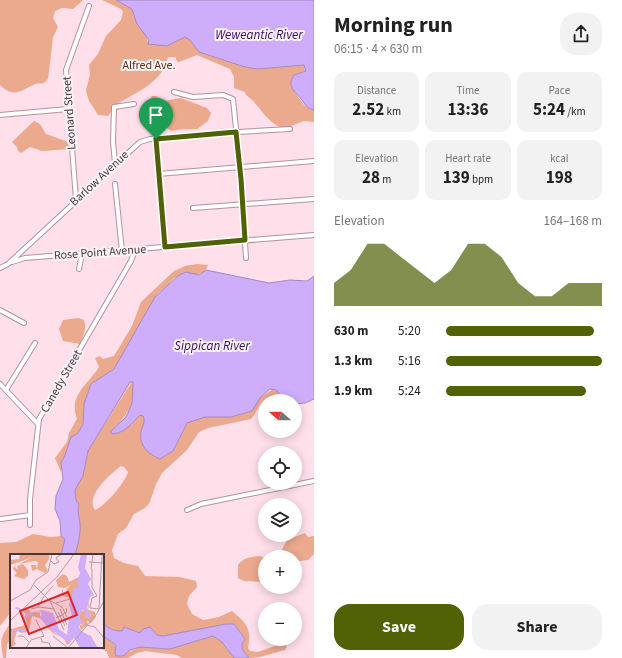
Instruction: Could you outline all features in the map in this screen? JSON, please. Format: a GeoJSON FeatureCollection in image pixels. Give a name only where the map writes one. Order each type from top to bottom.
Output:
{"type":"FeatureCollection","features":[{"type":"Feature","properties":{"kind":"street","name":"Leonard Street"},"geometry":{"type":"LineString","coordinates":[[76,200],[66,68],[90,6]]}},
{"type":"Feature","properties":{"kind":"street"},"geometry":{"type":"LineString","coordinates":[[174,92],[193,97],[223,95],[233,99],[240,167],[246,258]]}},
{"type":"Feature","properties":{"kind":"street"},"geometry":{"type":"LineString","coordinates":[[115,163],[113,142],[114,107],[134,104]]}},
{"type":"Feature","properties":{"kind":"street"},"geometry":{"type":"LineString","coordinates":[[0,115],[68,109]]}},
{"type":"Feature","properties":{"kind":"street","name":"Barlow Avenue"},"geometry":{"type":"LineString","coordinates":[[0,268],[8,264],[115,163],[140,142],[156,139],[236,132],[290,129]]}},
{"type":"Feature","properties":{"kind":"street"},"geometry":{"type":"LineString","coordinates":[[156,139],[165,247]]}},
{"type":"Feature","properties":{"kind":"street"},"geometry":{"type":"LineString","coordinates":[[158,174],[314,161]]}},
{"type":"Feature","properties":{"kind":"street"},"geometry":{"type":"LineString","coordinates":[[115,184],[122,251]]}},
{"type":"Feature","properties":{"kind":"street"},"geometry":{"type":"LineString","coordinates":[[193,208],[314,199]]}},
{"type":"Feature","properties":{"kind":"street","name":"Rose Point Avenue"},"geometry":{"type":"LineString","coordinates":[[8,264],[25,258],[314,235]]}},
{"type":"Feature","properties":{"kind":"street","name":"Canedy Street"},"geometry":{"type":"LineString","coordinates":[[30,525],[30,499],[38,424],[41,414],[131,260],[135,250]]}},
{"type":"Feature","properties":{"kind":"street"},"geometry":{"type":"LineString","coordinates":[[78,270],[82,254]]}},
{"type":"Feature","properties":{"kind":"street"},"geometry":{"type":"LineString","coordinates":[[0,317],[2,310],[24,323]]}},
{"type":"Feature","properties":{"kind":"street"},"geometry":{"type":"LineString","coordinates":[[6,390],[35,343]]}},
{"type":"Feature","properties":{"kind":"street"},"geometry":{"type":"LineString","coordinates":[[0,384],[38,424]]}},
{"type":"Feature","properties":{"kind":"street"},"geometry":{"type":"LineString","coordinates":[[187,510],[201,504],[314,481]]}},
{"type":"Feature","properties":{"kind":"street"},"geometry":{"type":"LineString","coordinates":[[1,519],[30,515]]}},
{"type":"Feature","properties":{"kind":"green space"},"geometry":{"type":"Polygon","coordinates":[[[0,0],[83,0],[73,9],[62,8],[55,11],[53,18],[58,27],[53,37],[48,79],[44,83],[35,84],[18,92],[10,92],[0,85],[0,0]]]}},
{"type":"Feature","properties":{"kind":"green space","name":"Alfred Ave."},"geometry":{"type":"Polygon","coordinates":[[[102,0],[116,0],[132,9],[137,24],[147,37],[148,43],[185,37],[190,40],[199,52],[245,67],[258,69],[304,65],[305,71],[299,73],[293,78],[291,87],[304,105],[314,110],[314,122],[304,121],[286,128],[274,124],[246,95],[245,92],[234,88],[234,77],[230,69],[197,55],[179,62],[175,57],[168,57],[165,66],[155,80],[141,90],[113,105],[108,116],[98,115],[89,101],[86,91],[90,74],[89,65],[98,54],[106,36],[121,20],[123,12],[121,9],[102,0]]]}},
{"type":"Feature","properties":{"kind":"green space"},"geometry":{"type":"Polygon","coordinates":[[[152,96],[156,96],[164,101],[181,98],[207,108],[211,113],[208,121],[197,129],[171,131],[149,114],[148,102],[152,96]]]}},
{"type":"Feature","properties":{"kind":"green space"},"geometry":{"type":"Polygon","coordinates":[[[34,121],[40,124],[46,134],[68,142],[70,149],[42,151],[30,147],[21,153],[18,151],[17,147],[12,142],[34,121]]]}},
{"type":"Feature","properties":{"kind":"green space"},"geometry":{"type":"Polygon","coordinates":[[[197,264],[208,265],[204,273],[174,278],[158,293],[114,369],[91,384],[84,404],[83,423],[78,433],[71,437],[62,460],[61,472],[55,458],[67,442],[69,433],[77,419],[75,403],[77,397],[99,367],[95,358],[100,356],[103,359],[114,356],[132,326],[141,302],[174,271],[185,266],[197,264]]]}},
{"type":"Feature","properties":{"kind":"green space"},"geometry":{"type":"Polygon","coordinates":[[[78,318],[84,320],[85,326],[80,344],[63,341],[59,329],[63,320],[78,318]]]}},
{"type":"Feature","properties":{"kind":"green space"},"geometry":{"type":"Polygon","coordinates":[[[132,381],[134,388],[133,401],[122,420],[113,429],[131,425],[140,415],[144,416],[145,421],[141,437],[153,456],[160,459],[173,451],[187,423],[205,417],[231,417],[252,411],[258,401],[258,408],[251,419],[208,428],[199,432],[187,450],[162,473],[156,484],[149,504],[134,514],[126,528],[118,534],[112,550],[114,558],[124,563],[138,566],[145,576],[180,577],[196,581],[197,587],[189,596],[187,604],[192,614],[203,620],[219,617],[232,611],[247,626],[249,635],[248,648],[250,651],[258,652],[275,646],[287,646],[285,650],[249,658],[242,649],[242,644],[245,639],[234,624],[226,624],[163,636],[157,635],[150,627],[143,629],[140,633],[125,627],[123,631],[109,628],[104,623],[104,554],[75,554],[80,526],[77,512],[79,504],[76,500],[75,490],[83,476],[88,451],[132,381]],[[121,466],[105,480],[93,498],[95,510],[109,499],[126,477],[128,472],[121,466]]]}},
{"type":"Feature","properties":{"kind":"green space"},"geometry":{"type":"Polygon","coordinates":[[[273,389],[281,394],[266,394],[273,389]]]}},
{"type":"Feature","properties":{"kind":"green space"},"geometry":{"type":"Polygon","coordinates":[[[305,533],[308,537],[314,536],[314,554],[308,560],[302,561],[302,550],[282,550],[286,542],[302,542],[302,534],[305,533]]]}},
{"type":"Feature","properties":{"kind":"green space"},"geometry":{"type":"Polygon","coordinates":[[[33,534],[51,537],[61,536],[65,539],[61,554],[10,554],[10,613],[0,626],[0,543],[16,542],[33,534]]]}},
{"type":"Feature","properties":{"kind":"green space"},"geometry":{"type":"Polygon","coordinates":[[[258,556],[258,582],[244,581],[238,578],[238,565],[240,562],[258,556]]]}},
{"type":"Feature","properties":{"kind":"green space"},"geometry":{"type":"Polygon","coordinates":[[[10,624],[10,640],[7,644],[6,658],[3,658],[1,646],[5,632],[10,624]]]}},
{"type":"Feature","properties":{"kind":"green space"},"geometry":{"type":"Polygon","coordinates":[[[213,636],[222,642],[234,658],[182,658],[177,655],[145,651],[128,658],[109,658],[107,652],[101,648],[104,648],[104,637],[116,646],[115,649],[119,656],[140,647],[170,649],[213,636]]]}},
{"type":"Feature","properties":{"kind":"water","name":"Weweantic River"},"geometry":{"type":"Polygon","coordinates":[[[116,0],[314,0],[314,110],[306,105],[291,86],[294,75],[306,71],[304,65],[258,69],[245,67],[199,52],[190,40],[185,37],[167,46],[148,44],[149,40],[137,24],[132,9],[116,0]]]}},
{"type":"Feature","properties":{"kind":"water","name":"Sippican River"},"geometry":{"type":"Polygon","coordinates":[[[206,270],[269,283],[290,280],[307,281],[314,276],[314,399],[302,403],[302,394],[280,394],[276,390],[270,389],[264,394],[258,394],[258,401],[252,411],[231,417],[205,417],[187,423],[173,451],[160,459],[148,452],[141,441],[141,432],[144,422],[143,416],[140,415],[128,427],[118,433],[113,434],[110,432],[125,418],[132,403],[133,382],[130,382],[88,451],[83,476],[75,490],[76,500],[79,504],[78,511],[80,523],[80,535],[75,554],[61,554],[65,539],[61,536],[60,521],[55,509],[56,496],[63,479],[61,463],[71,437],[78,433],[83,424],[84,404],[91,384],[114,369],[155,297],[179,275],[186,272],[199,275],[206,270]]]}},
{"type":"Feature","properties":{"kind":"water"},"geometry":{"type":"Polygon","coordinates":[[[104,623],[109,628],[114,630],[122,631],[124,627],[140,633],[143,629],[150,627],[157,635],[163,636],[226,624],[234,624],[245,639],[242,644],[242,649],[249,658],[234,658],[222,642],[213,636],[170,649],[140,647],[130,650],[123,656],[116,656],[116,645],[104,637],[104,623]]]}},
{"type":"Feature","properties":{"kind":"route"},"geometry":{"type":"LineString","coordinates":[[236,132],[245,240],[165,247],[156,139],[236,132]]}}]}
